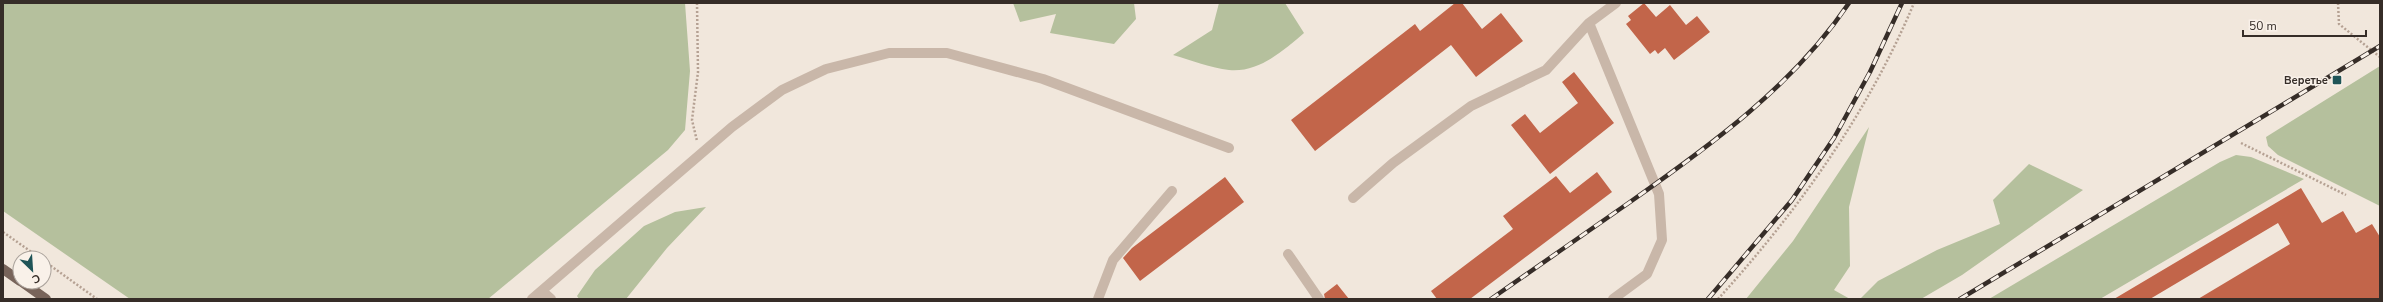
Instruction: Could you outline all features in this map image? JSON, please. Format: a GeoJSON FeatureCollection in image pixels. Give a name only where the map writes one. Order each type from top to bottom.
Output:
{"type":"FeatureCollection","features":[{"type":"Feature","properties":{"kind":"main road"},"geometry":{"type":"LineString","coordinates":[[3,268],[12,274]]}},
{"type":"Feature","properties":{"kind":"main road"},"geometry":{"type":"LineString","coordinates":[[34,290],[46,299]]}},
{"type":"Feature","properties":{"kind":"lane"},"geometry":{"type":"LineString","coordinates":[[1353,198],[1393,163],[1471,106],[1546,70],[1589,23],[1616,3]]}},
{"type":"Feature","properties":{"kind":"lane"},"geometry":{"type":"LineString","coordinates":[[1589,23],[1659,194],[1662,240],[1647,274],[1614,299]]}},
{"type":"Feature","properties":{"kind":"lane"},"geometry":{"type":"LineString","coordinates":[[532,299],[732,127],[782,90],[826,70],[889,53],[947,53],[1043,79],[1229,148]]}},
{"type":"Feature","properties":{"kind":"lane"},"geometry":{"type":"LineString","coordinates":[[1098,299],[1113,260],[1172,191]]}},
{"type":"Feature","properties":{"kind":"lane"},"geometry":{"type":"LineString","coordinates":[[1288,254],[1319,299]]}},
{"type":"Feature","properties":{"kind":"lane"},"geometry":{"type":"LineString","coordinates":[[542,291],[551,299]]}},
{"type":"Feature","properties":{"kind":"path"},"geometry":{"type":"LineString","coordinates":[[697,3],[698,72],[692,120],[698,141],[704,152]]}},
{"type":"Feature","properties":{"kind":"path"},"geometry":{"type":"LineString","coordinates":[[1718,299],[1792,213],[1838,147],[1895,46],[1914,3]]}},
{"type":"Feature","properties":{"kind":"path"},"geometry":{"type":"LineString","coordinates":[[2338,3],[2339,24],[2380,57]]}},
{"type":"Feature","properties":{"kind":"path"},"geometry":{"type":"LineString","coordinates":[[2241,143],[2346,195]]}},
{"type":"Feature","properties":{"kind":"path"},"geometry":{"type":"LineString","coordinates":[[3,232],[29,250]]}},
{"type":"Feature","properties":{"kind":"path"},"geometry":{"type":"LineString","coordinates":[[52,267],[98,299]]}},
{"type":"Feature","properties":{"kind":"green space"},"geometry":{"type":"Polygon","coordinates":[[[3,3],[685,3],[690,71],[685,130],[668,150],[488,299],[130,299],[3,211],[3,3]]]}},
{"type":"Feature","properties":{"kind":"green space"},"geometry":{"type":"Polygon","coordinates":[[[1013,3],[1134,3],[1136,19],[1114,44],[1050,33],[1056,14],[1020,22],[1013,3]]]}},
{"type":"Feature","properties":{"kind":"green space"},"geometry":{"type":"Polygon","coordinates":[[[1219,3],[1285,3],[1304,33],[1270,59],[1251,68],[1240,70],[1215,68],[1173,55],[1212,30],[1219,3]]]}},
{"type":"Feature","properties":{"kind":"green space"},"geometry":{"type":"Polygon","coordinates":[[[2380,66],[2380,206],[2278,155],[2268,146],[2266,137],[2380,66]]]}},
{"type":"Feature","properties":{"kind":"green space"},"geometry":{"type":"Polygon","coordinates":[[[1869,127],[1849,207],[1850,266],[1834,290],[1850,299],[1746,299],[1793,241],[1869,127]]]}},
{"type":"Feature","properties":{"kind":"green space"},"geometry":{"type":"Polygon","coordinates":[[[2236,155],[2251,157],[2304,179],[2100,299],[1989,299],[2220,162],[2236,155]]]}},
{"type":"Feature","properties":{"kind":"green space"},"geometry":{"type":"Polygon","coordinates":[[[2029,164],[2083,190],[1962,275],[1921,299],[1860,299],[1878,281],[1937,250],[2000,224],[1993,200],[2029,164]]]}},
{"type":"Feature","properties":{"kind":"green space"},"geometry":{"type":"Polygon","coordinates":[[[706,207],[667,248],[626,299],[579,299],[577,296],[595,270],[644,226],[675,212],[706,207]]]}},
{"type":"Feature","properties":{"kind":"building"},"geometry":{"type":"Polygon","coordinates":[[[1455,3],[1462,3],[1482,29],[1501,13],[1523,41],[1476,77],[1451,45],[1315,151],[1291,120],[1415,24],[1420,31],[1455,3]]]}},
{"type":"Feature","properties":{"kind":"building"},"geometry":{"type":"Polygon","coordinates":[[[1644,3],[1656,17],[1670,5],[1686,25],[1697,16],[1710,32],[1674,60],[1665,48],[1658,54],[1655,50],[1650,54],[1626,24],[1631,20],[1628,16],[1644,3]]]}},
{"type":"Feature","properties":{"kind":"building"},"geometry":{"type":"Polygon","coordinates":[[[1574,72],[1614,123],[1550,174],[1511,125],[1525,114],[1540,133],[1578,103],[1562,82],[1574,72]]]}},
{"type":"Feature","properties":{"kind":"building"},"geometry":{"type":"Polygon","coordinates":[[[1597,172],[1612,192],[1470,299],[1437,299],[1431,291],[1513,229],[1503,216],[1556,176],[1570,193],[1597,172]]]}},
{"type":"Feature","properties":{"kind":"building"},"geometry":{"type":"Polygon","coordinates":[[[1225,177],[1244,202],[1140,281],[1123,258],[1132,248],[1225,177]]]}},
{"type":"Feature","properties":{"kind":"building"},"geometry":{"type":"Polygon","coordinates":[[[2301,188],[2322,223],[2343,211],[2356,233],[2372,224],[2380,237],[2380,299],[2198,299],[2290,244],[2278,223],[2150,299],[2114,299],[2301,188]]]}},
{"type":"Feature","properties":{"kind":"building"},"geometry":{"type":"Polygon","coordinates":[[[1337,284],[1349,299],[1325,299],[1324,294],[1337,284]]]}},
{"type":"Feature","properties":{"kind":"railway"},"geometry":{"type":"LineString","coordinates":[[1491,299],[1691,159],[1720,136],[1749,112],[1803,61],[1827,33],[1849,3]]}},
{"type":"Feature","properties":{"kind":"railway"},"geometry":{"type":"LineString","coordinates":[[1708,299],[1792,200],[1834,138],[1870,72],[1902,3]]}},
{"type":"Feature","properties":{"kind":"railway"},"geometry":{"type":"LineString","coordinates":[[1960,299],[2380,46]]}},
{"type":"Feature","properties":{"kind":"place","name":"Веретье"},"geometry":{"type":"Point","coordinates":[2337,80]}}]}
